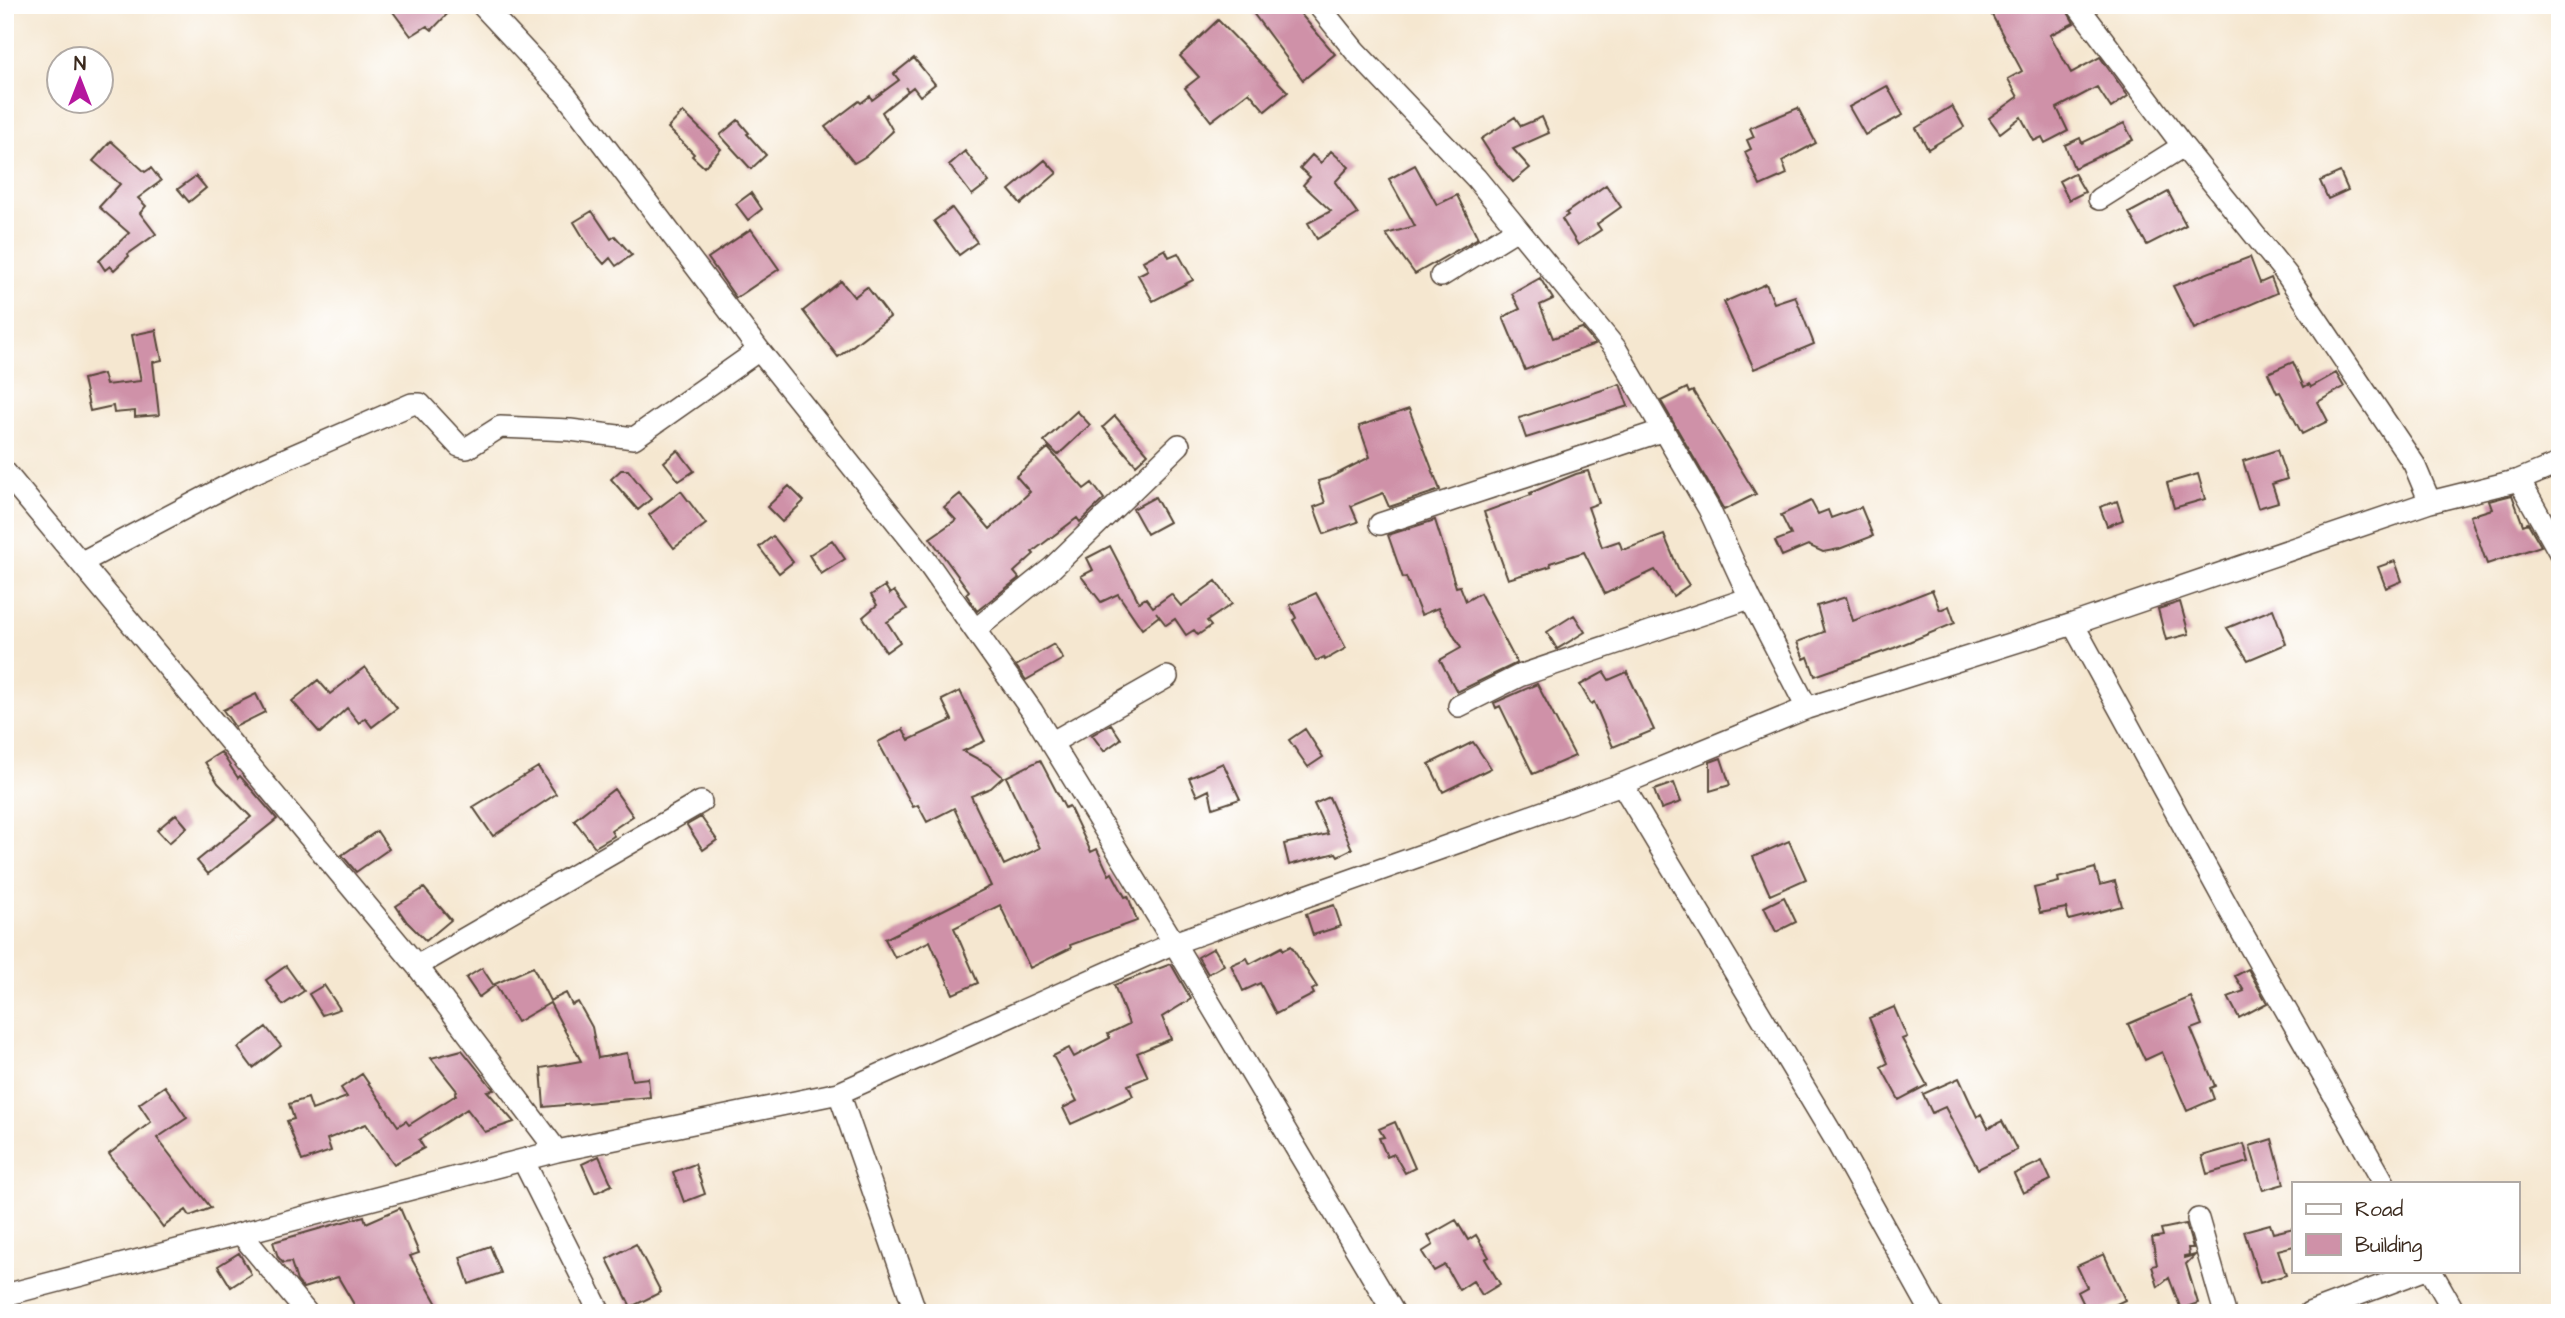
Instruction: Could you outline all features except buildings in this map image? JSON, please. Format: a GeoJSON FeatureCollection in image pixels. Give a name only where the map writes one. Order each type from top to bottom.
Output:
{"type":"FeatureCollection","features":[{"type":"Feature","properties":{"kind":"street"},"geometry":{"type":"LineString","coordinates":[[482,5],[566,95],[759,350],[915,545],[1032,710],[1394,1313]]}},
{"type":"Feature","properties":{"kind":"street"},"geometry":{"type":"LineString","coordinates":[[1318,5],[1355,51],[1476,178],[1616,349],[1709,509],[1750,598],[1807,708]]}},
{"type":"Feature","properties":{"kind":"street"},"geometry":{"type":"LineString","coordinates":[[2077,5],[2183,146],[2287,275],[2414,464],[2430,502]]}},
{"type":"Feature","properties":{"kind":"street"},"geometry":{"type":"LineString","coordinates":[[2099,199],[2183,146]]}},
{"type":"Feature","properties":{"kind":"street"},"geometry":{"type":"LineString","coordinates":[[1441,276],[1517,229]]}},
{"type":"Feature","properties":{"kind":"street"},"geometry":{"type":"LineString","coordinates":[[82,562],[244,477],[412,404],[420,404],[459,446],[467,448],[500,427],[570,430],[634,438],[759,350]]}},
{"type":"Feature","properties":{"kind":"street"},"geometry":{"type":"LineString","coordinates":[[1380,524],[1664,430]]}},
{"type":"Feature","properties":{"kind":"street"},"geometry":{"type":"LineString","coordinates":[[975,630],[1052,568],[1179,445]]}},
{"type":"Feature","properties":{"kind":"street"},"geometry":{"type":"LineString","coordinates":[[5,1295],[557,1151],[839,1093],[1174,943],[1622,784],[1807,708],[2073,624],[2430,502],[2519,480],[2560,463]]}},
{"type":"Feature","properties":{"kind":"street"},"geometry":{"type":"LineString","coordinates":[[5,471],[417,966],[557,1151]]}},
{"type":"Feature","properties":{"kind":"street"},"geometry":{"type":"LineString","coordinates":[[2519,480],[2560,554]]}},
{"type":"Feature","properties":{"kind":"street"},"geometry":{"type":"LineString","coordinates":[[1459,706],[1519,677],[1750,598]]}},
{"type":"Feature","properties":{"kind":"street"},"geometry":{"type":"LineString","coordinates":[[2073,624],[2236,922],[2383,1182]]}},
{"type":"Feature","properties":{"kind":"street"},"geometry":{"type":"LineString","coordinates":[[1051,743],[1167,677]]}},
{"type":"Feature","properties":{"kind":"street"},"geometry":{"type":"LineString","coordinates":[[1622,784],[1835,1139],[1932,1313]]}},
{"type":"Feature","properties":{"kind":"street"},"geometry":{"type":"LineString","coordinates":[[417,966],[701,802]]}},
{"type":"Feature","properties":{"kind":"street"},"geometry":{"type":"LineString","coordinates":[[839,1093],[916,1313]]}},
{"type":"Feature","properties":{"kind":"street"},"geometry":{"type":"LineString","coordinates":[[523,1160],[600,1313]]}},
{"type":"Feature","properties":{"kind":"street"},"geometry":{"type":"LineString","coordinates":[[2198,1219],[2225,1313]]}},
{"type":"Feature","properties":{"kind":"street"},"geometry":{"type":"LineString","coordinates":[[242,1235],[307,1313]]}},
{"type":"Feature","properties":{"kind":"street"},"geometry":{"type":"LineString","coordinates":[[2309,1313],[2418,1272]]}},
{"type":"Feature","properties":{"kind":"street"},"geometry":{"type":"LineString","coordinates":[[2432,1272],[2455,1313]]}}]}
